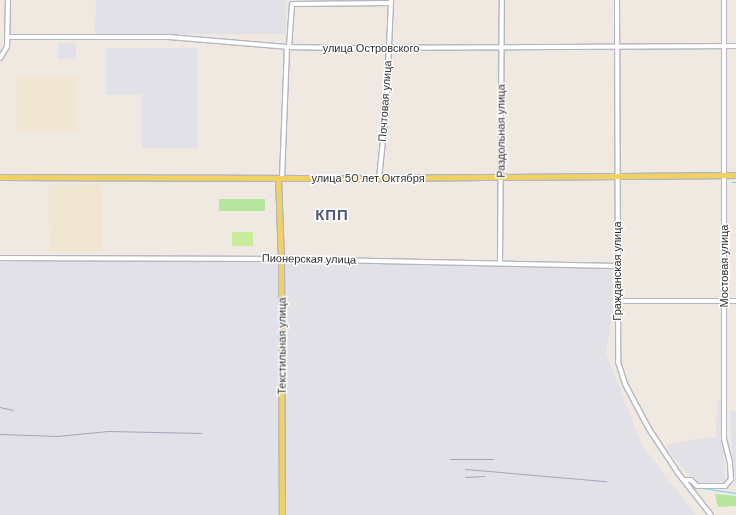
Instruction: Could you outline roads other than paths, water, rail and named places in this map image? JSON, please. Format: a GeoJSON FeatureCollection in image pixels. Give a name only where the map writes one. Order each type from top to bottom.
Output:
{"type":"FeatureCollection","features":[{"type":"Feature","properties":{"kind":"main road","name":"улица 50 лет Октября"},"geometry":{"type":"LineString","coordinates":[[0,177],[500,178],[736,175]]}},
{"type":"Feature","properties":{"kind":"main road","name":"Текстильная улица"},"geometry":{"type":"LineString","coordinates":[[280,178],[282,515]]}},
{"type":"Feature","properties":{"kind":"street"},"geometry":{"type":"LineString","coordinates":[[0,58],[7,47],[8,0]]}},
{"type":"Feature","properties":{"kind":"street","name":"Раздольная улица"},"geometry":{"type":"LineString","coordinates":[[500,263],[502,0]]}},
{"type":"Feature","properties":{"kind":"street","name":"Гражданская улица"},"geometry":{"type":"LineString","coordinates":[[617,0],[617,351],[623,379],[649,429],[684,480],[711,515]]}},
{"type":"Feature","properties":{"kind":"street","name":"Мостовая улица"},"geometry":{"type":"LineString","coordinates":[[684,480],[691,480],[697,486],[725,486],[731,480],[730,463],[724,439],[724,0]]}},
{"type":"Feature","properties":{"kind":"street","name":"Текстильная улица"},"geometry":{"type":"LineString","coordinates":[[280,178],[292,4],[391,1]]}},
{"type":"Feature","properties":{"kind":"street","name":"Почтовая улица"},"geometry":{"type":"LineString","coordinates":[[379,178],[391,1]]}},
{"type":"Feature","properties":{"kind":"street","name":"улица Островского"},"geometry":{"type":"LineString","coordinates":[[7,37],[54,35],[168,37],[288,47],[389,48],[736,46]]}},
{"type":"Feature","properties":{"kind":"street","name":"Пионерская улица"},"geometry":{"type":"LineString","coordinates":[[0,258],[281,259],[618,266]]}},
{"type":"Feature","properties":{"kind":"street"},"geometry":{"type":"LineString","coordinates":[[617,301],[736,301]]}},
{"type":"Feature","properties":{"kind":"waterway"},"geometry":{"type":"LineString","coordinates":[[696,487],[736,493]]}},
{"type":"Feature","properties":{"kind":"railway"},"geometry":{"type":"LineString","coordinates":[[0,407],[13,410]]}},
{"type":"Feature","properties":{"kind":"railway"},"geometry":{"type":"LineString","coordinates":[[0,434],[57,436],[108,431],[201,433]]}},
{"type":"Feature","properties":{"kind":"railway"},"geometry":{"type":"LineString","coordinates":[[450,459],[493,459]]}},
{"type":"Feature","properties":{"kind":"railway"},"geometry":{"type":"LineString","coordinates":[[465,469],[606,481]]}},
{"type":"Feature","properties":{"kind":"railway"},"geometry":{"type":"LineString","coordinates":[[465,477],[484,476]]}},
{"type":"Feature","properties":{"kind":"district","name":"КПП"},"geometry":{"type":"Point","coordinates":[332,216]}}]}
